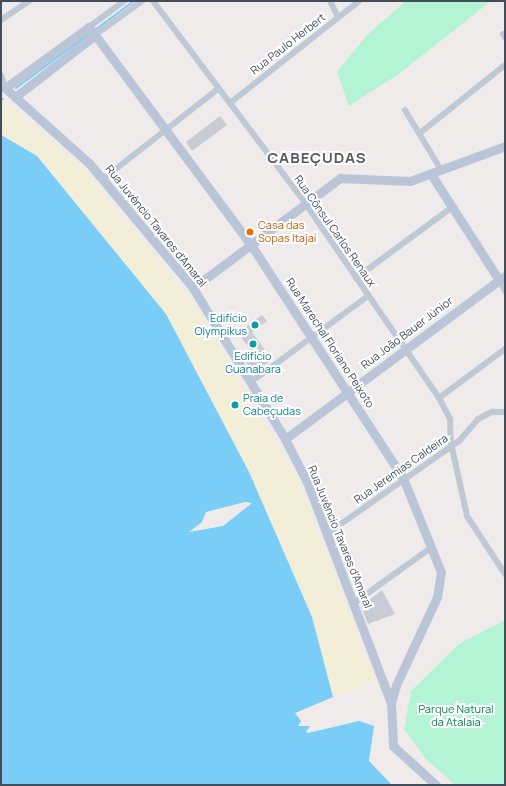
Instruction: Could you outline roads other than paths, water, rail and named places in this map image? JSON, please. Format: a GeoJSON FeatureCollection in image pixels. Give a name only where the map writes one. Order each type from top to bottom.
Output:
{"type":"FeatureCollection","features":[{"type":"Feature","properties":{"kind":"street"},"geometry":{"type":"LineString","coordinates":[[1,20],[29,1]]}},
{"type":"Feature","properties":{"kind":"street"},"geometry":{"type":"LineString","coordinates":[[15,97],[92,31],[124,1]]}},
{"type":"Feature","properties":{"kind":"street"},"geometry":{"type":"LineString","coordinates":[[1,75],[3,87],[142,1]]}},
{"type":"Feature","properties":{"kind":"street","name":"Rua Cônsul Carlos Renaux"},"geometry":{"type":"LineString","coordinates":[[153,1],[305,203],[439,398],[450,419],[451,443],[454,445],[467,516],[505,574]]}},
{"type":"Feature","properties":{"kind":"street"},"geometry":{"type":"LineString","coordinates":[[330,1],[338,17]]}},
{"type":"Feature","properties":{"kind":"street","name":"Rua Paulo Herbert"},"geometry":{"type":"LineString","coordinates":[[230,103],[358,1]]}},
{"type":"Feature","properties":{"kind":"street","name":"Rua Marechal Floriano Peixoto"},"geometry":{"type":"LineString","coordinates":[[92,31],[251,245],[404,478],[441,572],[439,590],[396,685],[391,703]]}},
{"type":"Feature","properties":{"kind":"street"},"geometry":{"type":"LineString","coordinates":[[420,133],[505,65]]}},
{"type":"Feature","properties":{"kind":"street","name":"Rua Juvêncio Tavares d'Amaral"},"geometry":{"type":"LineString","coordinates":[[3,87],[103,179],[193,288],[285,439],[328,533],[391,703]]}},
{"type":"Feature","properties":{"kind":"street"},"geometry":{"type":"LineString","coordinates":[[103,179],[219,88]]}},
{"type":"Feature","properties":{"kind":"street"},"geometry":{"type":"LineString","coordinates":[[405,110],[441,170]]}},
{"type":"Feature","properties":{"kind":"street"},"geometry":{"type":"LineString","coordinates":[[193,288],[340,178],[402,182],[431,174],[505,146]]}},
{"type":"Feature","properties":{"kind":"street"},"geometry":{"type":"LineString","coordinates":[[431,174],[451,208],[502,277],[505,291]]}},
{"type":"Feature","properties":{"kind":"street"},"geometry":{"type":"LineString","coordinates":[[356,278],[451,208]]}},
{"type":"Feature","properties":{"kind":"street","name":"Rua João Bauer Júnior"},"geometry":{"type":"LineString","coordinates":[[285,439],[349,393],[502,277]]}},
{"type":"Feature","properties":{"kind":"street"},"geometry":{"type":"LineString","coordinates":[[251,382],[368,296]]}},
{"type":"Feature","properties":{"kind":"street"},"geometry":{"type":"LineString","coordinates":[[439,398],[505,349]]}},
{"type":"Feature","properties":{"kind":"street","name":"Rua Jeremias Caldeira"},"geometry":{"type":"LineString","coordinates":[[328,533],[451,443],[459,441],[485,415],[505,412]]}},
{"type":"Feature","properties":{"kind":"street"},"geometry":{"type":"LineString","coordinates":[[354,603],[432,547]]}},
{"type":"Feature","properties":{"kind":"street"},"geometry":{"type":"LineString","coordinates":[[385,687],[396,685]]}},
{"type":"Feature","properties":{"kind":"street"},"geometry":{"type":"LineString","coordinates":[[391,703],[393,746],[436,785]]}},
{"type":"Feature","properties":{"kind":"water"},"geometry":{"type":"Polygon","coordinates":[[[1,135],[37,156],[166,314],[249,472],[312,617],[333,697],[295,713],[301,721],[298,726],[310,726],[306,732],[308,733],[359,721],[374,726],[369,761],[392,785],[1,785],[1,135]],[[245,502],[206,512],[202,522],[189,532],[223,526],[252,503],[245,502]]]}},
{"type":"Feature","properties":{"kind":"waterway"},"geometry":{"type":"LineString","coordinates":[[95,30],[134,1]]}},
{"type":"Feature","properties":{"kind":"waterway"},"geometry":{"type":"LineString","coordinates":[[16,88],[89,34]]}},
{"type":"Feature","properties":{"kind":"place","name":"Casa das Sopas Itajaí"},"geometry":{"type":"Point","coordinates":[250,232]}},
{"type":"Feature","properties":{"kind":"place","name":"Edifício Olympikus"},"geometry":{"type":"Point","coordinates":[255,325]}},
{"type":"Feature","properties":{"kind":"place","name":"Edifício Guanabara"},"geometry":{"type":"Point","coordinates":[253,344]}},
{"type":"Feature","properties":{"kind":"place","name":"Praia de Cabeçudas"},"geometry":{"type":"Point","coordinates":[235,405]}},
{"type":"Feature","properties":{"kind":"district","name":"CABEÇUDAS"},"geometry":{"type":"Point","coordinates":[317,158]}},
{"type":"Feature","properties":{"kind":"park label","name":"Parque Natural da Atalaia"},"geometry":{"type":"Point","coordinates":[456,716]}}]}
